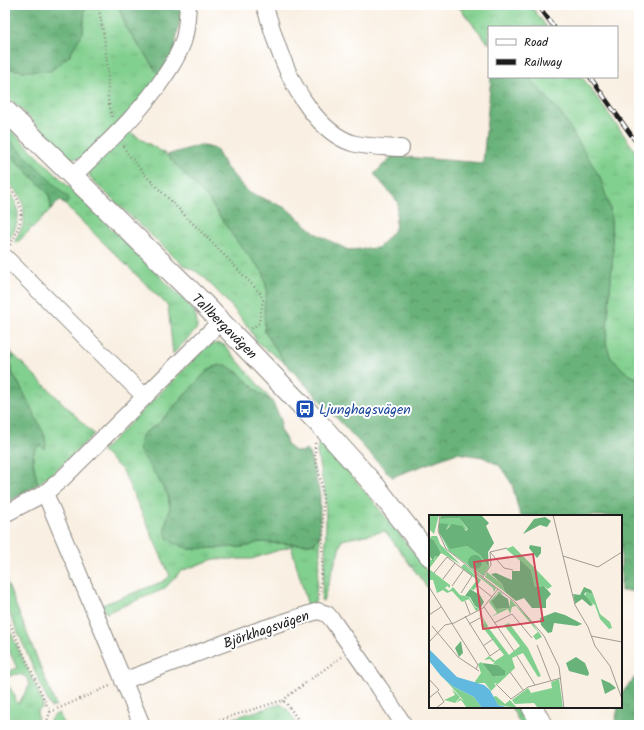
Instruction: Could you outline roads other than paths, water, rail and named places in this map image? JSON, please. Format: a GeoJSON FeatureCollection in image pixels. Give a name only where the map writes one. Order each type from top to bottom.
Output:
{"type":"FeatureCollection","features":[{"type":"Feature","properties":{"kind":"street"},"geometry":{"type":"LineString","coordinates":[[73,176],[140,110],[156,89],[178,55],[184,40],[188,5]]}},
{"type":"Feature","properties":{"kind":"street"},"geometry":{"type":"LineString","coordinates":[[264,5],[282,60],[300,95],[313,114],[329,129],[352,143],[401,148]]}},
{"type":"Feature","properties":{"kind":"street","name":"Tallbergavägen"},"geometry":{"type":"LineString","coordinates":[[5,110],[221,322],[326,431],[376,487],[429,555]]}},
{"type":"Feature","properties":{"kind":"street"},"geometry":{"type":"LineString","coordinates":[[7,253],[145,397]]}},
{"type":"Feature","properties":{"kind":"street"},"geometry":{"type":"LineString","coordinates":[[5,514],[45,493],[63,478],[221,322]]}},
{"type":"Feature","properties":{"kind":"street"},"geometry":{"type":"LineString","coordinates":[[45,493],[142,725]]}},
{"type":"Feature","properties":{"kind":"street","name":"Björkhagsvägen"},"geometry":{"type":"LineString","coordinates":[[123,681],[262,629],[318,611],[327,614],[333,620],[404,725]]}},
{"type":"Feature","properties":{"kind":"street"},"geometry":{"type":"LineString","coordinates":[[533,708],[542,725]]}},
{"type":"Feature","properties":{"kind":"railway"},"geometry":{"type":"LineString","coordinates":[[538,5],[553,26]]}},
{"type":"Feature","properties":{"kind":"railway"},"geometry":{"type":"LineString","coordinates":[[591,78],[639,146]]}},
{"type":"Feature","properties":{"kind":"place","name":"Ljunghagsvägen"},"geometry":{"type":"Point","coordinates":[305,409]}}]}
